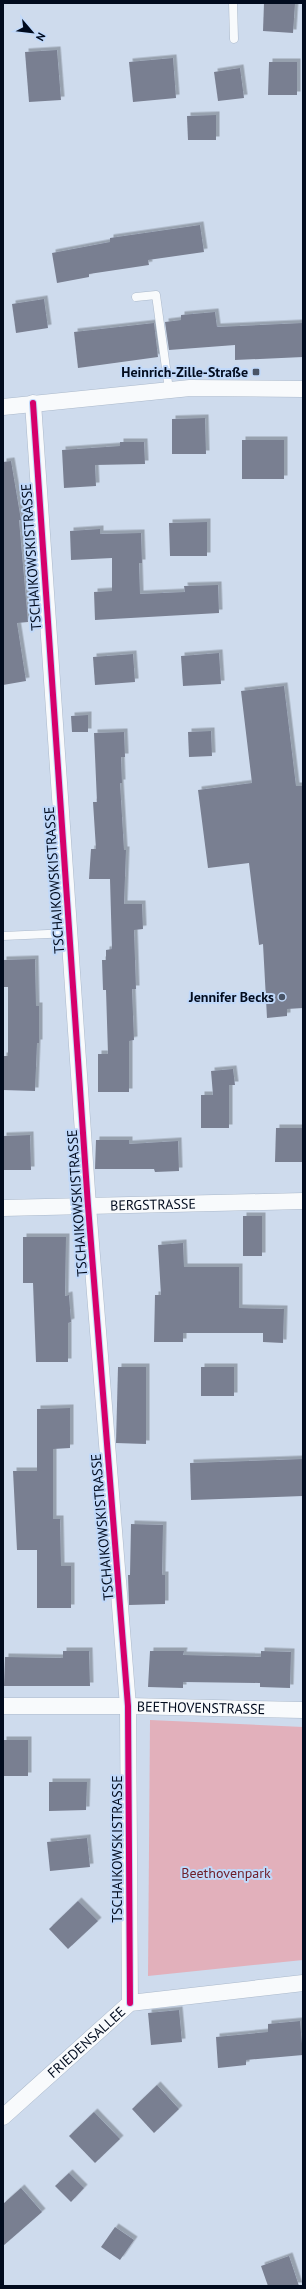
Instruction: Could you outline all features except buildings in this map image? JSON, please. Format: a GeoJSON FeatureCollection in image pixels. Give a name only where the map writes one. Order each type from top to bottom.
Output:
{"type":"FeatureCollection","features":[{"type":"Feature","properties":{"kind":"street"},"geometry":{"type":"LineString","coordinates":[[3,407],[190,388],[303,389]]}},
{"type":"Feature","properties":{"kind":"street","name":"TSCHAIKOWSKISTRASSE"},"geometry":{"type":"LineString","coordinates":[[33,403],[88,1206],[128,1706],[130,2003]]}},
{"type":"Feature","properties":{"kind":"street","name":"BERGSTRASSE"},"geometry":{"type":"LineString","coordinates":[[3,1208],[303,1201]]}},
{"type":"Feature","properties":{"kind":"street","name":"BEETHOVENSTRASSE"},"geometry":{"type":"LineString","coordinates":[[3,1706],[128,1706],[303,1710]]}},
{"type":"Feature","properties":{"kind":"street","name":"FRIEDENSALLEE"},"geometry":{"type":"LineString","coordinates":[[3,2117],[130,2003],[303,1983]]}},
{"type":"Feature","properties":{"kind":"lane"},"geometry":{"type":"LineString","coordinates":[[233,3],[234,40]]}},
{"type":"Feature","properties":{"kind":"lane"},"geometry":{"type":"LineString","coordinates":[[136,297],[156,295],[169,390]]}},
{"type":"Feature","properties":{"kind":"lane"},"geometry":{"type":"LineString","coordinates":[[3,936],[70,933]]}},
{"type":"Feature","properties":{"kind":"green space","name":"Beethovenpark"},"geometry":{"type":"Polygon","coordinates":[[[150,1720],[303,1727],[303,1960],[148,1976],[150,1720]]]}},
{"type":"Feature","properties":{"kind":"cycle path"},"geometry":{"type":"LineString","coordinates":[[33,403],[88,1206],[128,1706],[130,2003]]}},
{"type":"Feature","properties":{"kind":"place","name":"Heinrich-Zille-Straße"},"geometry":{"type":"Point","coordinates":[256,372]}},
{"type":"Feature","properties":{"kind":"place","name":"Jennifer Becks"},"geometry":{"type":"Point","coordinates":[282,997]}}]}
